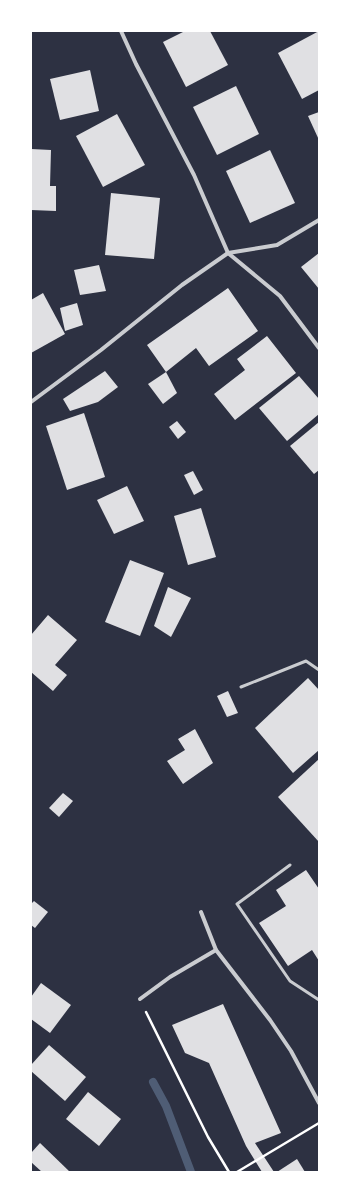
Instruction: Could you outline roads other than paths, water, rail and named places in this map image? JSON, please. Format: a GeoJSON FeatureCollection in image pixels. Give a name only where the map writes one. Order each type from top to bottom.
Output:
{"type":"FeatureCollection","features":[{"type":"Feature","properties":{"kind":"street"},"geometry":{"type":"LineString","coordinates":[[120,31],[194,175],[228,252],[280,296],[319,348]]}},
{"type":"Feature","properties":{"kind":"street"},"geometry":{"type":"LineString","coordinates":[[31,402],[101,350],[182,285],[228,252],[277,245],[319,220]]}},
{"type":"Feature","properties":{"kind":"street"},"geometry":{"type":"LineString","coordinates":[[201,912],[216,950],[270,1020],[291,1051],[319,1103]]}},
{"type":"Feature","properties":{"kind":"street"},"geometry":{"type":"LineString","coordinates":[[140,999],[170,977],[216,950]]}},
{"type":"Feature","properties":{"kind":"lane"},"geometry":{"type":"LineString","coordinates":[[241,688],[306,661],[319,670]]}},
{"type":"Feature","properties":{"kind":"lane"},"geometry":{"type":"LineString","coordinates":[[290,865],[237,904],[290,981],[319,1000]]}},
{"type":"Feature","properties":{"kind":"waterway"},"geometry":{"type":"LineString","coordinates":[[153,1082],[166,1106],[191,1172]]}}]}
